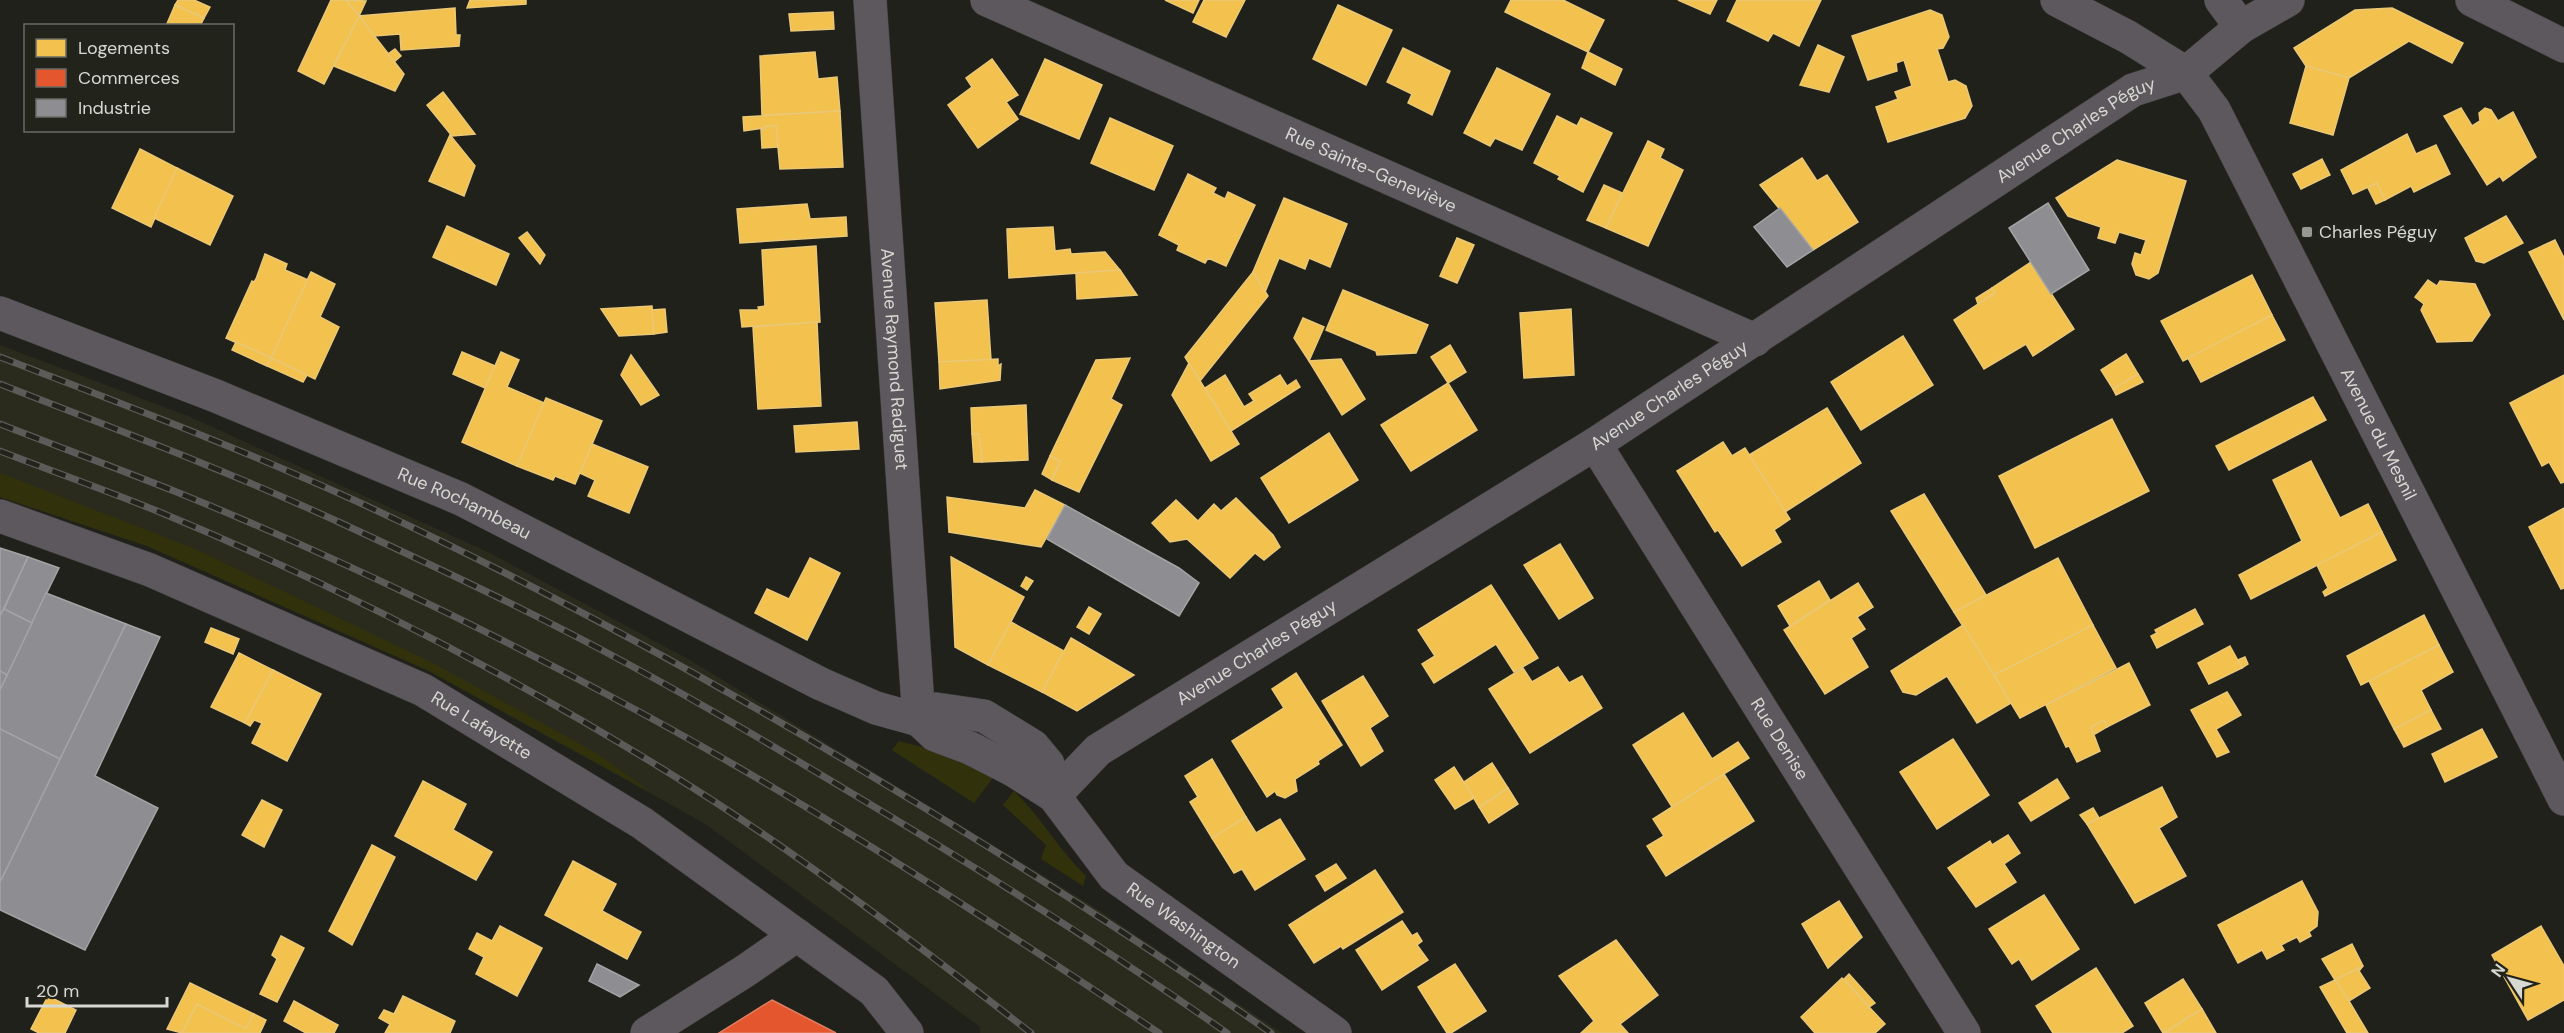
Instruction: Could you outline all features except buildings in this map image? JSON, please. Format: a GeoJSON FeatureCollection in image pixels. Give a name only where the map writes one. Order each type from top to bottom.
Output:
{"type":"FeatureCollection","features":[{"type":"Feature","properties":{"kind":"street","name":"Avenue Raymond Radiguet"},"geometry":{"type":"LineString","coordinates":[[870,0],[919,720]]}},
{"type":"Feature","properties":{"kind":"street","name":"Rue Sainte-Geneviève"},"geometry":{"type":"LineString","coordinates":[[987,0],[1755,340]]}},
{"type":"Feature","properties":{"kind":"street"},"geometry":{"type":"LineString","coordinates":[[2221,0],[2241,27]]}},
{"type":"Feature","properties":{"kind":"street","name":"Avenue Charles Péguy"},"geometry":{"type":"LineString","coordinates":[[1054,796],[1098,750],[1595,444],[2133,90],[2186,73],[2241,27],[2288,0]]}},
{"type":"Feature","properties":{"kind":"street"},"geometry":{"type":"LineString","coordinates":[[2472,0],[2564,46]]}},
{"type":"Feature","properties":{"kind":"street"},"geometry":{"type":"LineString","coordinates":[[2071,3],[2186,73]]}},
{"type":"Feature","properties":{"kind":"street","name":"Avenue du Mesnil"},"geometry":{"type":"LineString","coordinates":[[2186,73],[2214,110],[2564,799]]}},
{"type":"Feature","properties":{"kind":"street","name":"Rue Rochambeau"},"geometry":{"type":"LineString","coordinates":[[0,313],[216,396],[461,499],[821,684],[876,708],[919,720],[934,735],[970,748],[1013,770],[1054,796]]}},
{"type":"Feature","properties":{"kind":"street","name":"Rue Denise"},"geometry":{"type":"LineString","coordinates":[[1595,444],[1964,1033]]}},
{"type":"Feature","properties":{"kind":"street","name":"Rue Lafayette"},"geometry":{"type":"LineString","coordinates":[[0,516],[150,570],[423,690],[642,823],[874,991],[907,1033]]}},
{"type":"Feature","properties":{"kind":"street","name":"Rue Washington"},"geometry":{"type":"LineString","coordinates":[[1054,796],[1114,876],[1335,1033]]}},
{"type":"Feature","properties":{"kind":"street"},"geometry":{"type":"LineString","coordinates":[[647,1033],[746,971],[797,935]]}},
{"type":"Feature","properties":{"kind":"shaded area"},"geometry":{"type":"Polygon","coordinates":[[[0,345],[188,416],[490,553],[690,660],[1088,903],[1282,1033],[980,1033],[980,1027],[704,823],[429,671],[147,546],[0,497],[0,345]]]}},
{"type":"Feature","properties":{"kind":"shaded area"},"geometry":{"type":"Polygon","coordinates":[[[0,473],[195,549],[433,663],[598,754],[655,795],[429,671],[147,546],[0,497],[0,473]]]}},
{"type":"Feature","properties":{"kind":"shaded area"},"geometry":{"type":"Polygon","coordinates":[[[899,741],[948,754],[995,775],[974,803],[892,750],[899,741]]]}},
{"type":"Feature","properties":{"kind":"shaded area"},"geometry":{"type":"Polygon","coordinates":[[[1014,791],[1086,876],[1083,886],[1041,859],[1046,845],[1003,805],[1014,791]]]}},
{"type":"Feature","properties":{"kind":"railway"},"geometry":{"type":"LineString","coordinates":[[0,357],[179,426],[312,481],[425,533],[629,638],[828,750],[989,848],[1132,938],[1271,1033]]}},
{"type":"Feature","properties":{"kind":"railway"},"geometry":{"type":"LineString","coordinates":[[0,384],[173,451],[301,505],[450,574],[591,644],[748,732],[959,858],[1095,943],[1227,1033]]}},
{"type":"Feature","properties":{"kind":"railway"},"geometry":{"type":"LineString","coordinates":[[0,424],[179,493],[342,563],[450,614],[608,695],[750,774],[888,857],[1159,1033]]}},
{"type":"Feature","properties":{"kind":"railway"},"geometry":{"type":"LineString","coordinates":[[0,451],[122,497],[233,543],[374,609],[580,719],[712,800],[794,855],[1031,1033]]}},
{"type":"Feature","properties":{"kind":"place","name":"Charles Péguy"},"geometry":{"type":"Point","coordinates":[2307,232]}}]}
